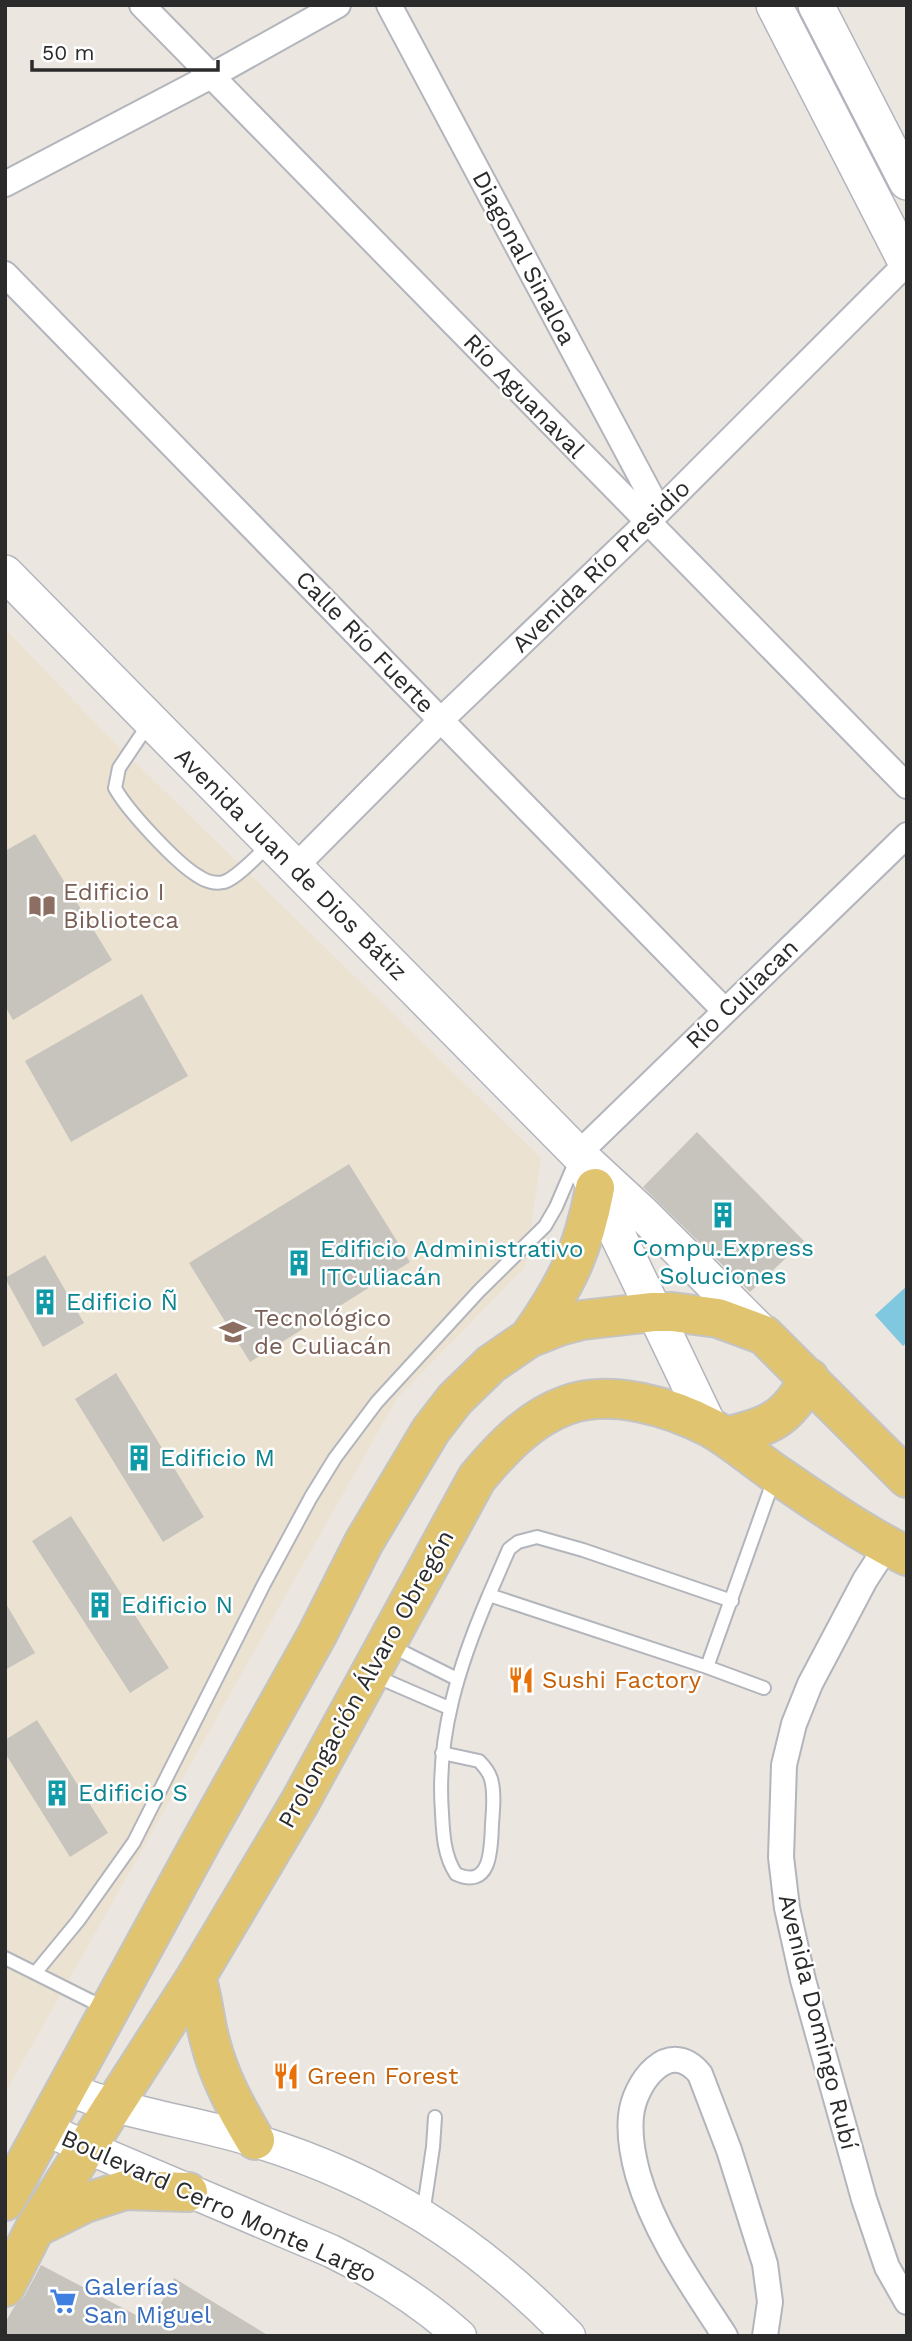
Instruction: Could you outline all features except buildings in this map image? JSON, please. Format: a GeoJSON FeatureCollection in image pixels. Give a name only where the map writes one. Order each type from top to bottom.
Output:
{"type":"FeatureCollection","features":[{"type":"Feature","properties":{"kind":"main road"},"geometry":{"type":"LineString","coordinates":[[774,5],[907,263]]}},
{"type":"Feature","properties":{"kind":"main road"},"geometry":{"type":"LineString","coordinates":[[816,5],[907,182]]}},
{"type":"Feature","properties":{"kind":"main road","name":"Avenida Juan de Dios Bátiz"},"geometry":{"type":"LineString","coordinates":[[5,573],[587,1171],[644,1215],[764,1335]]}},
{"type":"Feature","properties":{"kind":"main road"},"geometry":{"type":"LineString","coordinates":[[529,1338],[553,1304],[573,1267],[587,1228],[587,1171]]}},
{"type":"Feature","properties":{"kind":"main road","name":"Avenida Juan de Dios Bátiz"},"geometry":{"type":"LineString","coordinates":[[587,1171],[653,1312],[718,1433]]}},
{"type":"Feature","properties":{"kind":"main road"},"geometry":{"type":"LineString","coordinates":[[5,2201],[317,1635],[364,1542],[431,1430],[470,1382],[491,1364],[529,1338],[582,1320],[653,1312],[718,1318],[764,1335],[907,1478]]}},
{"type":"Feature","properties":{"kind":"main road"},"geometry":{"type":"LineString","coordinates":[[718,1433],[760,1428],[779,1417],[796,1402],[809,1378]]}},
{"type":"Feature","properties":{"kind":"main road","name":"Prolongación Álvaro Obregón"},"geometry":{"type":"LineString","coordinates":[[5,2287],[36,2228],[196,1977],[300,1802],[477,1478],[513,1438],[537,1420],[568,1405],[595,1399],[624,1400],[655,1407],[718,1433],[776,1474],[897,1551]]}},
{"type":"Feature","properties":{"kind":"main road"},"geometry":{"type":"LineString","coordinates":[[196,1977],[203,1999],[209,2039],[221,2077],[255,2140]]}},
{"type":"Feature","properties":{"kind":"main road"},"geometry":{"type":"LineString","coordinates":[[36,2228],[85,2203],[125,2190],[187,2192]]}},
{"type":"Feature","properties":{"kind":"street","name":"Río Aguanaval"},"geometry":{"type":"LineString","coordinates":[[142,5],[653,516],[907,786]]}},
{"type":"Feature","properties":{"kind":"street"},"geometry":{"type":"LineString","coordinates":[[5,184],[211,76],[338,5]]}},
{"type":"Feature","properties":{"kind":"street","name":"Diagonal Sinaloa"},"geometry":{"type":"LineString","coordinates":[[389,5],[653,516]]}},
{"type":"Feature","properties":{"kind":"street","name":"Avenida Río Presidio"},"geometry":{"type":"LineString","coordinates":[[294,868],[907,263]]}},
{"type":"Feature","properties":{"kind":"street","name":"Calle Río Fuerte"},"geometry":{"type":"LineString","coordinates":[[5,274],[725,1011]]}},
{"type":"Feature","properties":{"kind":"street","name":"Río Culiacan"},"geometry":{"type":"LineString","coordinates":[[587,1171],[725,1011],[907,835]]}},
{"type":"Feature","properties":{"kind":"street","name":"Avenida Domingo Rubí"},"geometry":{"type":"LineString","coordinates":[[897,1551],[865,1580],[816,1672],[794,1724],[784,1765],[781,1857],[787,1908],[803,1980],[864,2199],[887,2267],[907,2302]]}},
{"type":"Feature","properties":{"kind":"street"},"geometry":{"type":"LineString","coordinates":[[725,2336],[684,2275],[654,2218],[638,2176],[632,2146],[631,2117],[635,2095],[644,2079],[654,2069],[672,2059],[684,2061],[700,2074],[729,2150],[765,2264],[769,2285],[769,2319],[765,2336]]}},
{"type":"Feature","properties":{"kind":"street","name":"Boulevard Cerro Monte Largo"},"geometry":{"type":"LineString","coordinates":[[66,2088],[114,2106],[255,2140],[349,2176],[423,2214],[457,2237],[504,2274],[569,2336]]}},
{"type":"Feature","properties":{"kind":"street","name":"Boulevard Cerro Monte Largo"},"geometry":{"type":"LineString","coordinates":[[44,2129],[331,2251],[373,2272],[414,2299],[460,2336]]}},
{"type":"Feature","properties":{"kind":"lane"},"geometry":{"type":"LineString","coordinates":[[150,721],[119,768],[115,788],[180,862],[200,878],[221,883],[230,880],[270,844]]}},
{"type":"Feature","properties":{"kind":"lane"},"geometry":{"type":"LineString","coordinates":[[36,1972],[78,1921],[134,1842],[264,1584],[335,1458],[377,1402],[488,1282],[545,1226],[556,1207],[587,1171]]}},
{"type":"Feature","properties":{"kind":"lane"},"geometry":{"type":"LineString","coordinates":[[707,1667],[776,1474]]}},
{"type":"Feature","properties":{"kind":"lane"},"geometry":{"type":"LineString","coordinates":[[442,1753],[479,1761],[491,1779],[491,1854],[484,1870],[478,1876],[469,1878],[456,1874],[446,1852],[440,1792],[442,1753],[457,1679],[509,1549],[518,1542],[537,1537],[732,1601]]}},
{"type":"Feature","properties":{"kind":"lane"},"geometry":{"type":"LineString","coordinates":[[489,1595],[764,1688]]}},
{"type":"Feature","properties":{"kind":"lane"},"geometry":{"type":"LineString","coordinates":[[379,1659],[457,1679]]}},
{"type":"Feature","properties":{"kind":"lane"},"geometry":{"type":"LineString","coordinates":[[379,1659],[449,1708]]}},
{"type":"Feature","properties":{"kind":"lane"},"geometry":{"type":"LineString","coordinates":[[5,1958],[110,2011]]}},
{"type":"Feature","properties":{"kind":"lane"},"geometry":{"type":"LineString","coordinates":[[423,2214],[435,2117]]}},
{"type":"Feature","properties":{"kind":"shaded area","name":"Tecnológico de Culiacán"},"geometry":{"type":"Polygon","coordinates":[[[5,629],[107,735],[541,1158],[525,1267],[397,1398],[5,2093],[5,629]]]}},
{"type":"Feature","properties":{"kind":"water"},"geometry":{"type":"Polygon","coordinates":[[[907,1286],[907,1342],[903,1346],[875,1315],[907,1286]]]}},
{"type":"Feature","properties":{"kind":"place","name":"Edificio I Biblioteca"},"geometry":{"type":"Point","coordinates":[42,906]}},
{"type":"Feature","properties":{"kind":"place","name":"Compu.Express Soluciones"},"geometry":{"type":"Point","coordinates":[723,1215]}},
{"type":"Feature","properties":{"kind":"place","name":"Edificio Administrativo ITCuliacán"},"geometry":{"type":"Point","coordinates":[299,1263]}},
{"type":"Feature","properties":{"kind":"place","name":"Edificio Ñ"},"geometry":{"type":"Point","coordinates":[45,1302]}},
{"type":"Feature","properties":{"kind":"place","name":"Tecnológico de Culiacán"},"geometry":{"type":"Point","coordinates":[233,1332]}},
{"type":"Feature","properties":{"kind":"place","name":"Edificio M"},"geometry":{"type":"Point","coordinates":[139,1458]}},
{"type":"Feature","properties":{"kind":"place","name":"Edificio N"},"geometry":{"type":"Point","coordinates":[100,1605]}},
{"type":"Feature","properties":{"kind":"place","name":"Sushi Factory"},"geometry":{"type":"Point","coordinates":[521,1680]}},
{"type":"Feature","properties":{"kind":"place","name":"Edificio S"},"geometry":{"type":"Point","coordinates":[57,1793]}},
{"type":"Feature","properties":{"kind":"place","name":"Green Forest"},"geometry":{"type":"Point","coordinates":[286,2076]}},
{"type":"Feature","properties":{"kind":"place","name":"Galerías San Miguel"},"geometry":{"type":"Point","coordinates":[63,2301]}}]}
